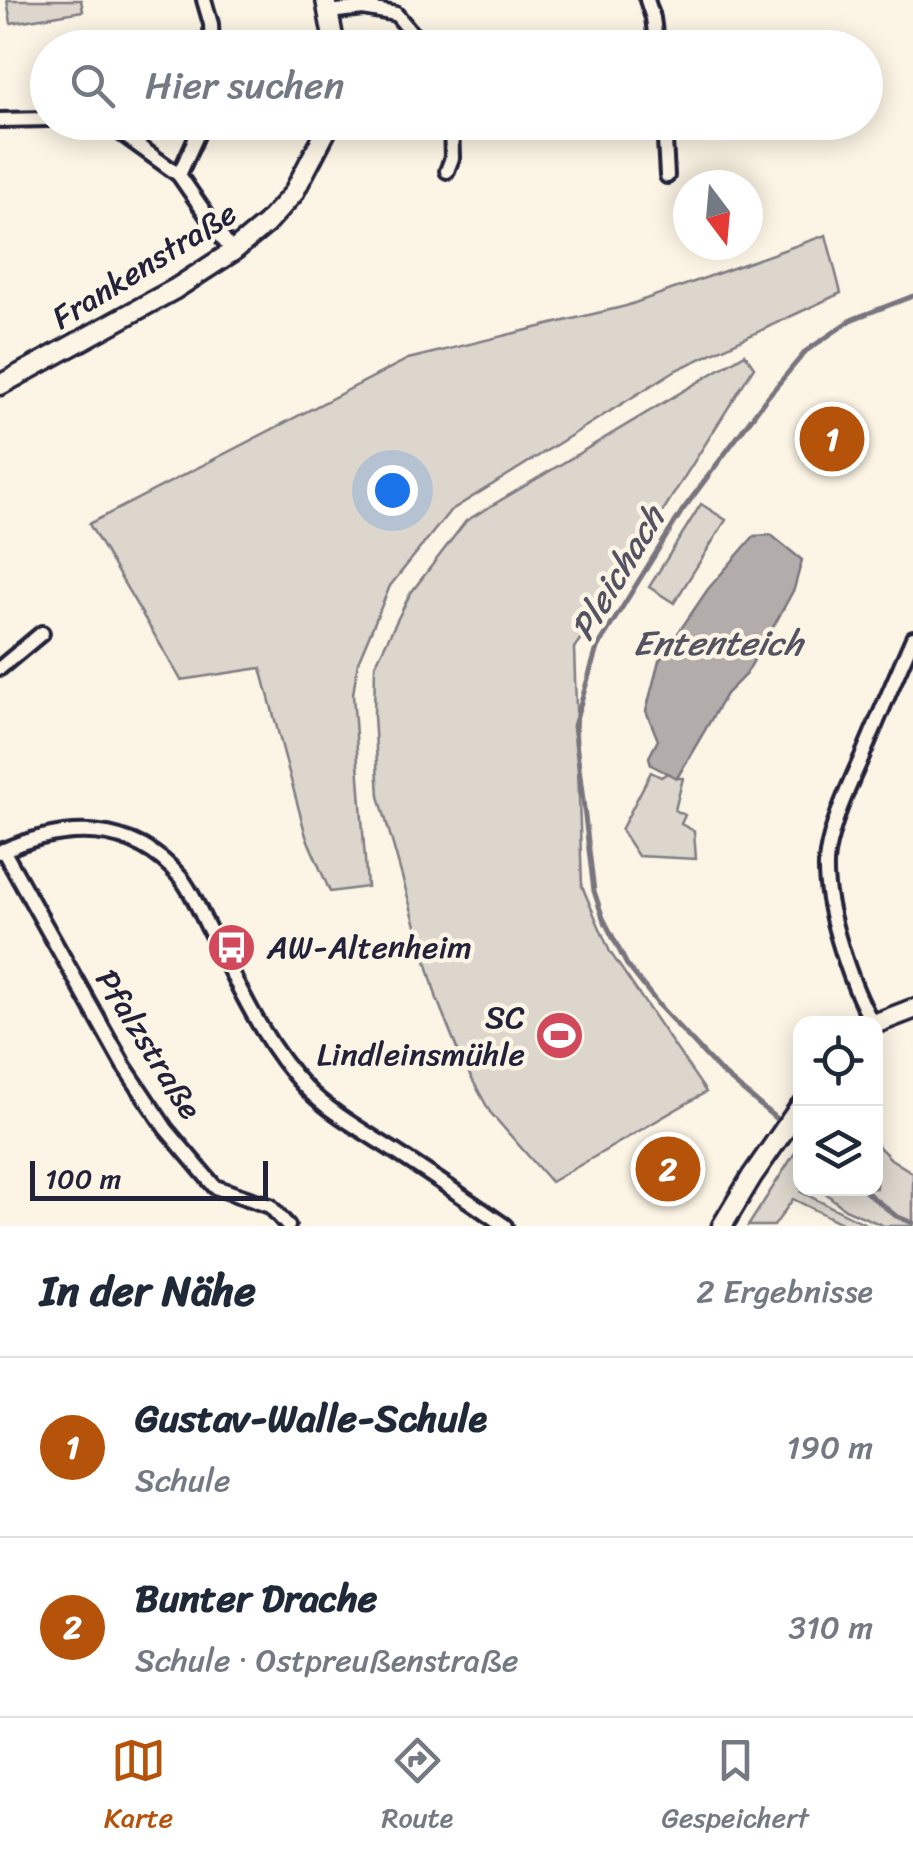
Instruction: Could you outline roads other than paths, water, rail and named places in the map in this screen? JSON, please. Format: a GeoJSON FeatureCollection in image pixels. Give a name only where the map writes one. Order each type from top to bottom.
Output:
{"type":"FeatureCollection","features":[{"type":"Feature","properties":{"kind":"street"},"geometry":{"type":"LineString","coordinates":[[204,0],[212,30]]}},
{"type":"Feature","properties":{"kind":"street"},"geometry":{"type":"LineString","coordinates":[[648,0],[654,30]]}},
{"type":"Feature","properties":{"kind":"street"},"geometry":{"type":"LineString","coordinates":[[327,6],[396,14],[409,30]]}},
{"type":"Feature","properties":{"kind":"street"},"geometry":{"type":"LineString","coordinates":[[0,120],[30,119]]}},
{"type":"Feature","properties":{"kind":"street"},"geometry":{"type":"LineString","coordinates":[[130,140],[179,175],[232,252]]}},
{"type":"Feature","properties":{"kind":"street"},"geometry":{"type":"LineString","coordinates":[[179,175],[195,140]]}},
{"type":"Feature","properties":{"kind":"street","name":"Frankenstraße"},"geometry":{"type":"LineString","coordinates":[[0,385],[232,252],[266,224],[293,194],[321,140]]}},
{"type":"Feature","properties":{"kind":"street"},"geometry":{"type":"LineString","coordinates":[[447,171],[452,140]]}},
{"type":"Feature","properties":{"kind":"street"},"geometry":{"type":"LineString","coordinates":[[665,140],[667,176]]}},
{"type":"Feature","properties":{"kind":"street"},"geometry":{"type":"LineString","coordinates":[[0,668],[42,633]]}},
{"type":"Feature","properties":{"kind":"street"},"geometry":{"type":"LineString","coordinates":[[869,1016],[837,934],[826,873],[827,854],[850,786],[913,638]]}},
{"type":"Feature","properties":{"kind":"street"},"geometry":{"type":"LineString","coordinates":[[2,851],[54,834],[87,832],[123,835],[154,854],[181,879],[254,1016],[306,1088],[505,1226]]}},
{"type":"Feature","properties":{"kind":"street","name":"Pfalzstraße"},"geometry":{"type":"LineString","coordinates":[[2,851],[124,1066],[166,1129],[215,1187],[270,1206],[288,1226]]}},
{"type":"Feature","properties":{"kind":"street"},"geometry":{"type":"LineString","coordinates":[[883,1020],[913,1008]]}},
{"type":"Feature","properties":{"kind":"street"},"geometry":{"type":"LineString","coordinates":[[722,1226],[793,1116]]}},
{"type":"Feature","properties":{"kind":"water","name":"Ententeich"},"geometry":{"type":"Polygon","coordinates":[[[771,535],[802,560],[794,589],[746,674],[726,694],[677,778],[651,765],[649,757],[658,740],[646,711],[659,661],[708,589],[754,536],[771,535]]]}},
{"type":"Feature","properties":{"kind":"waterway","name":"Pleichach"},"geometry":{"type":"LineString","coordinates":[[793,1133],[720,1071],[627,965],[594,891],[574,726],[597,648],[682,511],[765,400],[806,351],[853,319],[913,296]]}},
{"type":"Feature","properties":{"kind":"waterway","name":"Pleichach"},"geometry":{"type":"LineString","coordinates":[[871,1196],[896,1216],[913,1223]]}},
{"type":"Feature","properties":{"kind":"place","name":"Gustav-Walle-Schule"},"geometry":{"type":"Point","coordinates":[832,439]}},
{"type":"Feature","properties":{"kind":"place","name":"AW-Altenheim"},"geometry":{"type":"Point","coordinates":[232,947]}},
{"type":"Feature","properties":{"kind":"place","name":"SC Lindleinsmühle"},"geometry":{"type":"Point","coordinates":[560,1035]}},
{"type":"Feature","properties":{"kind":"place","name":"Bunter Drache"},"geometry":{"type":"Point","coordinates":[668,1169]}}]}
